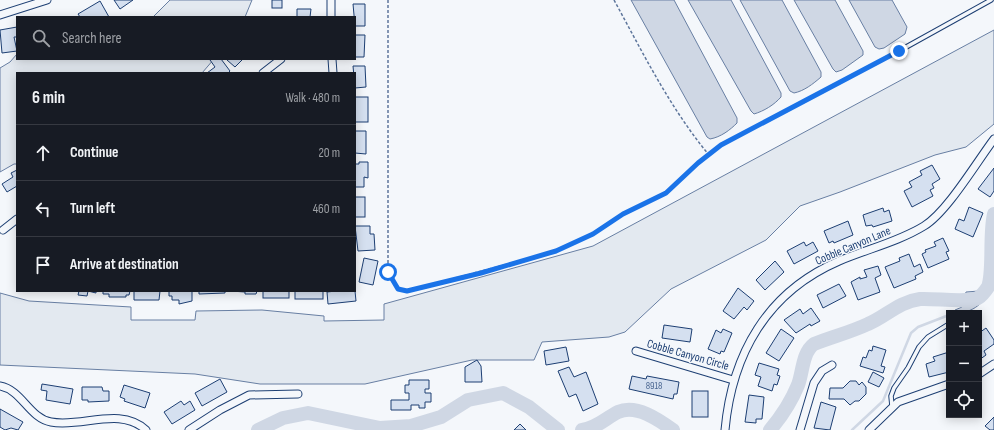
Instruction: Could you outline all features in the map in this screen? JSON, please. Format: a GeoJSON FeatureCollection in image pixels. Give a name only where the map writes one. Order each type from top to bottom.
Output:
{"type":"FeatureCollection","features":[{"type":"Feature","properties":{"kind":"street"},"geometry":{"type":"LineString","coordinates":[[0,15],[47,0]]}},
{"type":"Feature","properties":{"kind":"street"},"geometry":{"type":"LineString","coordinates":[[331,0],[331,16]]}},
{"type":"Feature","properties":{"kind":"street"},"geometry":{"type":"LineString","coordinates":[[264,72],[280,60]]}},
{"type":"Feature","properties":{"kind":"street"},"geometry":{"type":"LineString","coordinates":[[332,60],[333,72]]}},
{"type":"Feature","properties":{"kind":"street","name":"Cobble Canyon Lane"},"geometry":{"type":"LineString","coordinates":[[725,430],[733,380],[742,357],[758,328],[775,306],[790,292],[825,267],[924,226],[944,207],[994,139]]}},
{"type":"Feature","properties":{"kind":"street"},"geometry":{"type":"LineString","coordinates":[[3,230],[16,221]]}},
{"type":"Feature","properties":{"kind":"street","name":"Cobble Canyon Circle"},"geometry":{"type":"LineString","coordinates":[[636,351],[733,380]]}},
{"type":"Feature","properties":{"kind":"street"},"geometry":{"type":"LineString","coordinates":[[800,430],[814,383],[822,371],[832,364]]}},
{"type":"Feature","properties":{"kind":"street"},"geometry":{"type":"LineString","coordinates":[[982,372],[994,364]]}},
{"type":"Feature","properties":{"kind":"street"},"geometry":{"type":"LineString","coordinates":[[869,430],[892,406],[906,398],[946,385]]}},
{"type":"Feature","properties":{"kind":"street"},"geometry":{"type":"LineString","coordinates":[[0,386],[14,392],[36,415],[47,421],[61,423],[115,418],[136,422],[146,430]]}},
{"type":"Feature","properties":{"kind":"street"},"geometry":{"type":"LineString","coordinates":[[189,430],[220,410],[249,395],[298,394]]}},
{"type":"Feature","properties":{"kind":"lane"},"geometry":{"type":"LineString","coordinates":[[899,51],[990,0]]}},
{"type":"Feature","properties":{"kind":"lane"},"geometry":{"type":"LineString","coordinates":[[892,406],[891,396],[894,388],[908,368],[918,347],[928,337],[946,326]]}},
{"type":"Feature","properties":{"kind":"path"},"geometry":{"type":"LineString","coordinates":[[388,0],[388,272],[398,289],[407,291],[481,273],[556,251],[593,234],[623,214],[666,193],[721,145],[899,51]]}},
{"type":"Feature","properties":{"kind":"path"},"geometry":{"type":"LineString","coordinates":[[614,0],[657,79],[693,136],[709,155]]}},
{"type":"Feature","properties":{"kind":"shaded area"},"geometry":{"type":"Polygon","coordinates":[[[170,0],[252,0],[245,16],[154,16],[170,0]]]}},
{"type":"Feature","properties":{"kind":"shaded area"},"geometry":{"type":"Polygon","coordinates":[[[631,0],[674,0],[737,118],[737,123],[728,131],[714,138],[710,139],[707,137],[631,0]]]}},
{"type":"Feature","properties":{"kind":"shaded area"},"geometry":{"type":"Polygon","coordinates":[[[688,0],[731,0],[781,93],[781,97],[775,103],[758,113],[754,114],[751,111],[688,0]]]}},
{"type":"Feature","properties":{"kind":"shaded area"},"geometry":{"type":"Polygon","coordinates":[[[740,0],[782,0],[821,72],[821,77],[812,85],[801,91],[794,93],[790,91],[740,0]]]}},
{"type":"Feature","properties":{"kind":"shaded area"},"geometry":{"type":"Polygon","coordinates":[[[794,0],[835,0],[863,51],[863,55],[842,70],[836,72],[794,0]]]}},
{"type":"Feature","properties":{"kind":"shaded area"},"geometry":{"type":"Polygon","coordinates":[[[849,0],[892,0],[907,27],[905,34],[884,48],[879,49],[875,47],[849,0]]]}},
{"type":"Feature","properties":{"kind":"shaded area"},"geometry":{"type":"Polygon","coordinates":[[[994,30],[994,124],[966,147],[935,155],[800,206],[766,240],[671,289],[625,332],[609,337],[542,342],[534,360],[472,360],[365,384],[260,384],[195,374],[0,365],[0,293],[29,301],[131,307],[131,320],[195,320],[196,311],[262,310],[324,316],[324,321],[384,320],[384,304],[593,246],[994,30]]]}},
{"type":"Feature","properties":{"kind":"shaded area"},"geometry":{"type":"Polygon","coordinates":[[[16,55],[16,60],[213,60],[203,72],[16,72],[16,164],[0,172],[0,68],[10,62],[16,55]]]}},
{"type":"Feature","properties":{"kind":"shaded area"},"geometry":{"type":"Polygon","coordinates":[[[988,286],[985,297],[978,306],[970,310],[955,310],[962,307],[966,292],[979,291],[988,286]]]}},
{"type":"Feature","properties":{"kind":"building"},"geometry":{"type":"Polygon","coordinates":[[[114,0],[133,0],[120,9],[114,0]]]}},
{"type":"Feature","properties":{"kind":"building"},"geometry":{"type":"Polygon","coordinates":[[[272,0],[282,0],[282,8],[272,8],[272,0]]]}},
{"type":"Feature","properties":{"kind":"building"},"geometry":{"type":"Polygon","coordinates":[[[100,1],[108,16],[79,16],[78,14],[100,1]]]}},
{"type":"Feature","properties":{"kind":"building"},"geometry":{"type":"Polygon","coordinates":[[[353,4],[365,4],[365,26],[356,26],[356,16],[354,16],[353,4]]]}},
{"type":"Feature","properties":{"kind":"building"},"geometry":{"type":"Polygon","coordinates":[[[297,9],[311,9],[310,16],[297,16],[297,9]]]}},
{"type":"Feature","properties":{"kind":"building"},"geometry":{"type":"Polygon","coordinates":[[[16,27],[16,37],[14,37],[16,51],[2,53],[0,30],[16,27]]]}},
{"type":"Feature","properties":{"kind":"building"},"geometry":{"type":"Polygon","coordinates":[[[356,35],[365,35],[364,57],[356,57],[356,35]]]}},
{"type":"Feature","properties":{"kind":"building"},"geometry":{"type":"Polygon","coordinates":[[[210,60],[222,60],[230,71],[208,72],[215,67],[210,60]]]}},
{"type":"Feature","properties":{"kind":"building"},"geometry":{"type":"Polygon","coordinates":[[[227,60],[242,60],[235,67],[227,60]]]}},
{"type":"Feature","properties":{"kind":"building"},"geometry":{"type":"Polygon","coordinates":[[[353,66],[365,66],[366,87],[356,88],[356,72],[354,72],[353,66]]]}},
{"type":"Feature","properties":{"kind":"building"},"geometry":{"type":"Polygon","coordinates":[[[356,97],[368,97],[368,122],[356,122],[356,97]]]}},
{"type":"Feature","properties":{"kind":"building"},"geometry":{"type":"Polygon","coordinates":[[[356,131],[366,131],[366,154],[356,153],[356,131]]]}},
{"type":"Feature","properties":{"kind":"building"},"geometry":{"type":"Polygon","coordinates":[[[359,162],[368,162],[368,178],[364,177],[364,187],[356,187],[356,164],[359,164],[359,162]]]}},
{"type":"Feature","properties":{"kind":"building"},"geometry":{"type":"Polygon","coordinates":[[[932,165],[940,179],[932,184],[934,188],[930,190],[933,196],[912,207],[904,191],[912,187],[909,182],[922,175],[920,171],[932,165]]]}},
{"type":"Feature","properties":{"kind":"building"},"geometry":{"type":"Polygon","coordinates":[[[994,168],[994,191],[990,197],[978,189],[994,168]]]}},
{"type":"Feature","properties":{"kind":"building"},"geometry":{"type":"Polygon","coordinates":[[[16,170],[16,187],[7,192],[2,184],[13,177],[11,173],[16,170]]]}},
{"type":"Feature","properties":{"kind":"building"},"geometry":{"type":"Polygon","coordinates":[[[356,197],[365,197],[365,217],[356,217],[356,197]]]}},
{"type":"Feature","properties":{"kind":"building"},"geometry":{"type":"Polygon","coordinates":[[[969,207],[983,213],[973,237],[955,229],[959,219],[964,221],[969,207]]]}},
{"type":"Feature","properties":{"kind":"building"},"geometry":{"type":"Polygon","coordinates":[[[883,208],[884,212],[889,210],[892,221],[873,227],[872,225],[866,226],[863,215],[883,208]]]}},
{"type":"Feature","properties":{"kind":"building"},"geometry":{"type":"Polygon","coordinates":[[[848,221],[853,235],[834,243],[833,241],[829,243],[824,231],[848,221]]]}},
{"type":"Feature","properties":{"kind":"building"},"geometry":{"type":"Polygon","coordinates":[[[356,226],[370,226],[370,234],[374,234],[375,250],[358,251],[356,226]]]}},
{"type":"Feature","properties":{"kind":"building"},"geometry":{"type":"Polygon","coordinates":[[[943,238],[949,251],[946,252],[949,259],[928,268],[922,254],[926,252],[925,250],[936,246],[934,242],[943,238]]]}},
{"type":"Feature","properties":{"kind":"building"},"geometry":{"type":"Polygon","coordinates":[[[804,242],[806,246],[813,242],[818,251],[794,264],[787,251],[804,242]]]}},
{"type":"Feature","properties":{"kind":"building"},"geometry":{"type":"Polygon","coordinates":[[[909,254],[914,267],[920,264],[923,272],[915,276],[916,279],[894,288],[885,267],[900,261],[899,258],[909,254]]]}},
{"type":"Feature","properties":{"kind":"building"},"geometry":{"type":"Polygon","coordinates":[[[364,258],[378,261],[373,285],[359,282],[364,258]]]}},
{"type":"Feature","properties":{"kind":"building"},"geometry":{"type":"Polygon","coordinates":[[[775,261],[784,272],[765,290],[756,280],[775,261]]]}},
{"type":"Feature","properties":{"kind":"building"},"geometry":{"type":"Polygon","coordinates":[[[878,266],[881,275],[875,278],[880,292],[858,300],[851,282],[860,277],[860,279],[867,277],[864,270],[878,266]]]}},
{"type":"Feature","properties":{"kind":"building"},"geometry":{"type":"Polygon","coordinates":[[[839,284],[846,296],[823,308],[817,295],[839,284]]]}},
{"type":"Feature","properties":{"kind":"building"},"geometry":{"type":"Polygon","coordinates":[[[738,288],[754,301],[747,310],[744,307],[734,319],[723,311],[738,288]]]}},
{"type":"Feature","properties":{"kind":"building"},"geometry":{"type":"Polygon","coordinates":[[[79,292],[88,292],[87,296],[78,295],[79,292]]]}},
{"type":"Feature","properties":{"kind":"building"},"geometry":{"type":"Polygon","coordinates":[[[103,292],[130,292],[126,297],[109,297],[109,294],[103,294],[103,292]]]}},
{"type":"Feature","properties":{"kind":"building"},"geometry":{"type":"Polygon","coordinates":[[[134,292],[160,292],[159,300],[134,300],[134,292]]]}},
{"type":"Feature","properties":{"kind":"building"},"geometry":{"type":"Polygon","coordinates":[[[169,292],[192,292],[192,301],[179,304],[179,300],[172,300],[172,296],[169,296],[169,292]]]}},
{"type":"Feature","properties":{"kind":"building"},"geometry":{"type":"Polygon","coordinates":[[[199,292],[225,292],[225,293],[199,294],[199,292]]]}},
{"type":"Feature","properties":{"kind":"building"},"geometry":{"type":"Polygon","coordinates":[[[245,292],[257,292],[256,294],[245,294],[245,292]]]}},
{"type":"Feature","properties":{"kind":"building"},"geometry":{"type":"Polygon","coordinates":[[[263,292],[289,292],[289,298],[263,298],[263,292]]]}},
{"type":"Feature","properties":{"kind":"building"},"geometry":{"type":"Polygon","coordinates":[[[295,292],[323,292],[323,299],[295,299],[295,292]]]}},
{"type":"Feature","properties":{"kind":"building"},"geometry":{"type":"Polygon","coordinates":[[[327,292],[355,292],[356,301],[328,304],[327,292]]]}},
{"type":"Feature","properties":{"kind":"building"},"geometry":{"type":"Polygon","coordinates":[[[811,308],[820,321],[811,326],[810,324],[796,333],[784,320],[800,309],[803,314],[811,308]]]}},
{"type":"Feature","properties":{"kind":"building"},"geometry":{"type":"Polygon","coordinates":[[[664,325],[692,329],[690,342],[662,338],[664,325]]]}},
{"type":"Feature","properties":{"kind":"building"},"geometry":{"type":"Polygon","coordinates":[[[986,328],[994,340],[994,344],[984,351],[986,355],[982,358],[982,346],[982,331],[986,328]]]}},
{"type":"Feature","properties":{"kind":"building"},"geometry":{"type":"Polygon","coordinates":[[[723,329],[732,333],[724,352],[721,351],[720,354],[708,349],[716,330],[721,333],[723,329]]]}},
{"type":"Feature","properties":{"kind":"building"},"geometry":{"type":"Polygon","coordinates":[[[781,329],[794,338],[779,361],[766,353],[781,329]]]}},
{"type":"Feature","properties":{"kind":"building"},"geometry":{"type":"Polygon","coordinates":[[[873,346],[886,350],[881,366],[885,367],[883,373],[860,366],[863,357],[866,358],[869,350],[872,351],[873,346]]]}},
{"type":"Feature","properties":{"kind":"building"},"geometry":{"type":"Polygon","coordinates":[[[566,347],[569,361],[546,365],[544,351],[566,347]]]}},
{"type":"Feature","properties":{"kind":"building"},"geometry":{"type":"Polygon","coordinates":[[[946,353],[946,373],[929,377],[926,364],[935,361],[933,357],[946,353]]]}},
{"type":"Feature","properties":{"kind":"building"},"geometry":{"type":"Polygon","coordinates":[[[477,360],[481,366],[482,382],[465,382],[465,367],[477,360]]]}},
{"type":"Feature","properties":{"kind":"building"},"geometry":{"type":"Polygon","coordinates":[[[759,363],[779,369],[777,375],[780,376],[777,385],[774,384],[772,391],[758,386],[761,377],[755,375],[759,363]]]}},
{"type":"Feature","properties":{"kind":"building"},"geometry":{"type":"Polygon","coordinates":[[[569,367],[574,377],[586,372],[598,404],[583,411],[576,394],[569,397],[558,371],[569,367]]]}},
{"type":"Feature","properties":{"kind":"building"},"geometry":{"type":"Polygon","coordinates":[[[873,372],[884,378],[879,387],[868,382],[873,372]]]}},
{"type":"Feature","properties":{"kind":"building"},"geometry":{"type":"Polygon","coordinates":[[[632,376],[646,379],[647,376],[679,382],[677,394],[674,394],[673,399],[629,389],[632,376]]]}},
{"type":"Feature","properties":{"kind":"building"},"geometry":{"type":"Polygon","coordinates":[[[220,379],[227,392],[202,406],[195,393],[220,379]]]}},
{"type":"Feature","properties":{"kind":"building"},"geometry":{"type":"Polygon","coordinates":[[[409,380],[429,380],[429,389],[425,389],[425,393],[431,393],[431,402],[425,402],[425,408],[419,408],[419,405],[411,405],[411,410],[391,410],[391,400],[409,400],[409,393],[405,393],[405,385],[409,385],[409,380]]]}},
{"type":"Feature","properties":{"kind":"building"},"geometry":{"type":"Polygon","coordinates":[[[850,381],[856,381],[859,385],[862,382],[866,387],[866,394],[859,401],[855,401],[850,405],[844,399],[829,399],[830,388],[843,388],[850,381]]]}},
{"type":"Feature","properties":{"kind":"building"},"geometry":{"type":"Polygon","coordinates":[[[42,384],[73,389],[70,404],[46,400],[47,391],[41,390],[42,384]]]}},
{"type":"Feature","properties":{"kind":"building"},"geometry":{"type":"Polygon","coordinates":[[[124,385],[150,393],[145,408],[124,401],[125,399],[120,397],[124,385]]]}},
{"type":"Feature","properties":{"kind":"building"},"geometry":{"type":"Polygon","coordinates":[[[82,387],[102,387],[103,391],[109,391],[109,401],[88,402],[88,400],[82,400],[82,387]]]}},
{"type":"Feature","properties":{"kind":"building"},"geometry":{"type":"Polygon","coordinates":[[[692,391],[708,391],[708,417],[692,417],[692,391]]]}},
{"type":"Feature","properties":{"kind":"building"},"geometry":{"type":"Polygon","coordinates":[[[749,395],[764,397],[762,419],[756,419],[756,423],[745,422],[749,395]]]}},
{"type":"Feature","properties":{"kind":"building"},"geometry":{"type":"Polygon","coordinates":[[[181,401],[184,405],[190,401],[195,410],[172,424],[164,412],[181,401]]]}},
{"type":"Feature","properties":{"kind":"building"},"geometry":{"type":"Polygon","coordinates":[[[821,402],[836,407],[830,430],[814,428],[821,402]]]}},
{"type":"Feature","properties":{"kind":"building"},"geometry":{"type":"Polygon","coordinates":[[[0,409],[23,422],[18,430],[11,428],[5,430],[0,427],[0,409]]]}},
{"type":"Feature","properties":{"kind":"building"},"geometry":{"type":"Polygon","coordinates":[[[994,417],[994,430],[990,430],[985,426],[994,417]]]}},
{"type":"Feature","properties":{"kind":"building"},"geometry":{"type":"Polygon","coordinates":[[[520,424],[526,430],[514,430],[520,424]]]}},
{"type":"Feature","properties":{"kind":"waterway"},"geometry":{"type":"LineString","coordinates":[[770,430],[792,397],[800,380],[807,352],[814,344],[862,327],[905,303],[920,299],[966,300],[981,296],[988,287],[990,280],[994,214]]}},
{"type":"Feature","properties":{"kind":"waterway"},"geometry":{"type":"LineString","coordinates":[[852,430],[883,401],[911,333],[918,327],[946,316]]}},
{"type":"Feature","properties":{"kind":"waterway"},"geometry":{"type":"LineString","coordinates":[[258,430],[283,418],[308,413],[380,428],[411,426],[441,417],[468,400],[503,393],[529,407],[558,430]]}},
{"type":"Feature","properties":{"kind":"waterway"},"geometry":{"type":"LineString","coordinates":[[582,430],[597,425],[618,412],[625,410],[633,410],[647,414],[673,430]]}},
{"type":"Feature","properties":{"kind":"route"},"geometry":{"type":"LineString","coordinates":[[388,272],[398,289],[407,291],[481,273],[556,251],[593,234],[623,214],[666,193],[698,163],[721,145],[899,51]]}}]}
